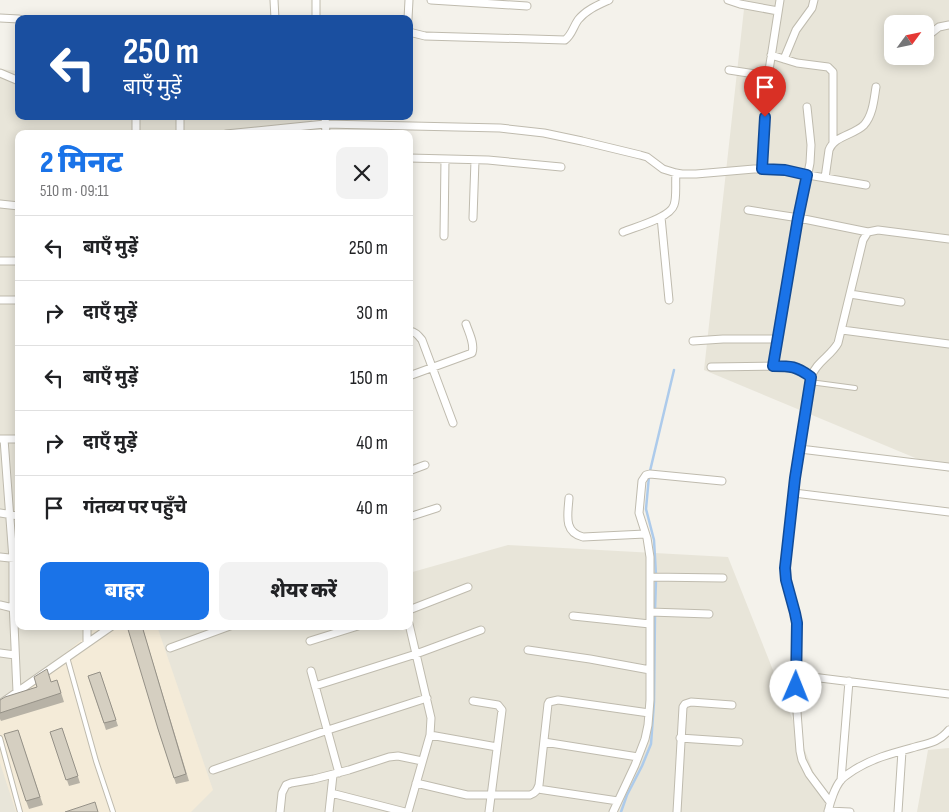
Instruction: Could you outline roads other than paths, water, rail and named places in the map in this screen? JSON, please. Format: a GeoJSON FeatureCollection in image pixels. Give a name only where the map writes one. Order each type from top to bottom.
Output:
{"type":"FeatureCollection","features":[{"type":"Feature","properties":{"kind":"street"},"geometry":{"type":"LineString","coordinates":[[274,0],[275,15]]}},
{"type":"Feature","properties":{"kind":"street"},"geometry":{"type":"LineString","coordinates":[[316,0],[316,15]]}},
{"type":"Feature","properties":{"kind":"street"},"geometry":{"type":"LineString","coordinates":[[408,15],[409,0]]}},
{"type":"Feature","properties":{"kind":"street"},"geometry":{"type":"LineString","coordinates":[[431,0],[527,6]]}},
{"type":"Feature","properties":{"kind":"street"},"geometry":{"type":"LineString","coordinates":[[413,33],[426,36],[565,40],[578,19],[591,9],[609,0]]}},
{"type":"Feature","properties":{"kind":"street"},"geometry":{"type":"LineString","coordinates":[[728,0],[778,11]]}},
{"type":"Feature","properties":{"kind":"street"},"geometry":{"type":"LineString","coordinates":[[762,169],[768,76],[780,0]]}},
{"type":"Feature","properties":{"kind":"street"},"geometry":{"type":"LineString","coordinates":[[784,59],[796,30],[812,8],[814,0]]}},
{"type":"Feature","properties":{"kind":"street"},"geometry":{"type":"LineString","coordinates":[[0,18],[15,19]]}},
{"type":"Feature","properties":{"kind":"street"},"geometry":{"type":"LineString","coordinates":[[934,31],[939,27],[949,25]]}},
{"type":"Feature","properties":{"kind":"street"},"geometry":{"type":"LineString","coordinates":[[771,55],[808,65],[828,67],[834,72],[833,143]]}},
{"type":"Feature","properties":{"kind":"street"},"geometry":{"type":"LineString","coordinates":[[729,70],[768,76]]}},
{"type":"Feature","properties":{"kind":"street"},"geometry":{"type":"LineString","coordinates":[[0,73],[15,79]]}},
{"type":"Feature","properties":{"kind":"street"},"geometry":{"type":"LineString","coordinates":[[825,178],[830,145],[865,124],[871,110],[876,87]]}},
{"type":"Feature","properties":{"kind":"street"},"geometry":{"type":"LineString","coordinates":[[773,366],[798,218],[811,155],[807,106]]}},
{"type":"Feature","properties":{"kind":"street"},"geometry":{"type":"LineString","coordinates":[[325,120],[326,130]]}},
{"type":"Feature","properties":{"kind":"street"},"geometry":{"type":"LineString","coordinates":[[266,130],[325,124],[525,130],[582,141],[647,157],[663,168],[676,173],[696,174],[762,169],[785,170],[866,185]]}},
{"type":"Feature","properties":{"kind":"street"},"geometry":{"type":"LineString","coordinates":[[413,158],[475,160],[561,167]]}},
{"type":"Feature","properties":{"kind":"street"},"geometry":{"type":"LineString","coordinates":[[444,236],[445,159]]}},
{"type":"Feature","properties":{"kind":"street"},"geometry":{"type":"LineString","coordinates":[[473,218],[475,160]]}},
{"type":"Feature","properties":{"kind":"street"},"geometry":{"type":"LineString","coordinates":[[623,232],[661,217],[671,210],[674,205],[676,173]]}},
{"type":"Feature","properties":{"kind":"street"},"geometry":{"type":"LineString","coordinates":[[0,204],[15,206]]}},
{"type":"Feature","properties":{"kind":"street"},"geometry":{"type":"LineString","coordinates":[[748,210],[868,232],[878,230],[949,239]]}},
{"type":"Feature","properties":{"kind":"street"},"geometry":{"type":"LineString","coordinates":[[661,217],[669,300]]}},
{"type":"Feature","properties":{"kind":"street"},"geometry":{"type":"LineString","coordinates":[[830,802],[809,774],[802,760],[796,717],[797,623],[786,580],[785,568],[811,379],[815,367],[835,348],[842,330],[863,240],[868,232]]}},
{"type":"Feature","properties":{"kind":"street"},"geometry":{"type":"LineString","coordinates":[[0,261],[15,262]]}},
{"type":"Feature","properties":{"kind":"street"},"geometry":{"type":"LineString","coordinates":[[850,294],[901,302]]}},
{"type":"Feature","properties":{"kind":"street"},"geometry":{"type":"LineString","coordinates":[[0,300],[15,300]]}},
{"type":"Feature","properties":{"kind":"street"},"geometry":{"type":"LineString","coordinates":[[413,375],[472,353],[474,350],[473,345],[466,324]]}},
{"type":"Feature","properties":{"kind":"street"},"geometry":{"type":"LineString","coordinates":[[842,330],[949,344]]}},
{"type":"Feature","properties":{"kind":"street"},"geometry":{"type":"LineString","coordinates":[[413,332],[422,340],[453,423]]}},
{"type":"Feature","properties":{"kind":"street"},"geometry":{"type":"LineString","coordinates":[[693,342],[723,339],[777,339]]}},
{"type":"Feature","properties":{"kind":"street"},"geometry":{"type":"LineString","coordinates":[[711,367],[773,366],[796,368],[801,369],[811,379]]}},
{"type":"Feature","properties":{"kind":"street"},"geometry":{"type":"LineString","coordinates":[[15,439],[2,439],[15,552]]}},
{"type":"Feature","properties":{"kind":"street"},"geometry":{"type":"LineString","coordinates":[[800,449],[949,466]]}},
{"type":"Feature","properties":{"kind":"street"},"geometry":{"type":"LineString","coordinates":[[413,470],[425,465]]}},
{"type":"Feature","properties":{"kind":"street"},"geometry":{"type":"LineString","coordinates":[[614,812],[638,757],[648,725],[650,557],[639,507],[642,481],[646,475],[650,474],[722,481]]}},
{"type":"Feature","properties":{"kind":"street"},"geometry":{"type":"LineString","coordinates":[[794,493],[949,512]]}},
{"type":"Feature","properties":{"kind":"street"},"geometry":{"type":"LineString","coordinates":[[569,498],[568,523],[577,536],[646,534]]}},
{"type":"Feature","properties":{"kind":"street"},"geometry":{"type":"LineString","coordinates":[[413,516],[437,508]]}},
{"type":"Feature","properties":{"kind":"street"},"geometry":{"type":"LineString","coordinates":[[0,513],[15,516]]}},
{"type":"Feature","properties":{"kind":"street"},"geometry":{"type":"LineString","coordinates":[[0,557],[15,559]]}},
{"type":"Feature","properties":{"kind":"street"},"geometry":{"type":"LineString","coordinates":[[15,575],[13,608],[17,692]]}},
{"type":"Feature","properties":{"kind":"street"},"geometry":{"type":"LineString","coordinates":[[650,577],[723,578]]}},
{"type":"Feature","properties":{"kind":"street"},"geometry":{"type":"LineString","coordinates":[[413,608],[468,587]]}},
{"type":"Feature","properties":{"kind":"street"},"geometry":{"type":"LineString","coordinates":[[0,605],[13,608]]}},
{"type":"Feature","properties":{"kind":"street"},"geometry":{"type":"LineString","coordinates":[[650,612],[709,614]]}},
{"type":"Feature","properties":{"kind":"street"},"geometry":{"type":"LineString","coordinates":[[573,616],[650,624]]}},
{"type":"Feature","properties":{"kind":"street"},"geometry":{"type":"LineString","coordinates":[[87,630],[87,643]]}},
{"type":"Feature","properties":{"kind":"street"},"geometry":{"type":"LineString","coordinates":[[0,704],[106,630]]}},
{"type":"Feature","properties":{"kind":"street"},"geometry":{"type":"LineString","coordinates":[[170,648],[219,630]]}},
{"type":"Feature","properties":{"kind":"street"},"geometry":{"type":"LineString","coordinates":[[310,641],[345,630]]}},
{"type":"Feature","properties":{"kind":"street"},"geometry":{"type":"LineString","coordinates":[[331,793],[407,812],[430,735],[431,718],[410,630]]}},
{"type":"Feature","properties":{"kind":"street"},"geometry":{"type":"LineString","coordinates":[[315,686],[416,654],[480,630]]}},
{"type":"Feature","properties":{"kind":"street"},"geometry":{"type":"LineString","coordinates":[[528,650],[650,670]]}},
{"type":"Feature","properties":{"kind":"street"},"geometry":{"type":"LineString","coordinates":[[0,653],[15,655]]}},
{"type":"Feature","properties":{"kind":"street"},"geometry":{"type":"LineString","coordinates":[[311,671],[328,730],[336,774],[331,793],[330,812]]}},
{"type":"Feature","properties":{"kind":"street"},"geometry":{"type":"LineString","coordinates":[[796,674],[949,694]]}},
{"type":"Feature","properties":{"kind":"street"},"geometry":{"type":"LineString","coordinates":[[849,681],[841,780],[830,802],[828,812],[850,812]]}},
{"type":"Feature","properties":{"kind":"street"},"geometry":{"type":"LineString","coordinates":[[213,770],[427,698]]}},
{"type":"Feature","properties":{"kind":"street"},"geometry":{"type":"LineString","coordinates":[[416,784],[467,795],[534,794],[538,789],[549,702],[558,700],[649,713]]}},
{"type":"Feature","properties":{"kind":"street"},"geometry":{"type":"LineString","coordinates":[[473,702],[498,705],[502,710],[490,812]]}},
{"type":"Feature","properties":{"kind":"street"},"geometry":{"type":"LineString","coordinates":[[677,812],[682,709],[685,704],[691,702],[732,705]]}},
{"type":"Feature","properties":{"kind":"street"},"geometry":{"type":"LineString","coordinates":[[841,780],[864,763],[882,756],[934,742],[943,737],[949,730]]}},
{"type":"Feature","properties":{"kind":"street"},"geometry":{"type":"LineString","coordinates":[[430,735],[497,747]]}},
{"type":"Feature","properties":{"kind":"street"},"geometry":{"type":"LineString","coordinates":[[680,738],[739,742]]}},
{"type":"Feature","properties":{"kind":"street"},"geometry":{"type":"LineString","coordinates":[[544,742],[638,757]]}},
{"type":"Feature","properties":{"kind":"street"},"geometry":{"type":"LineString","coordinates":[[898,812],[902,751]]}},
{"type":"Feature","properties":{"kind":"street"},"geometry":{"type":"LineString","coordinates":[[280,812],[282,794],[286,785],[336,774],[389,757],[398,756],[422,761]]}},
{"type":"Feature","properties":{"kind":"street"},"geometry":{"type":"LineString","coordinates":[[538,789],[618,801]]}},
{"type":"Feature","properties":{"kind":"lane"},"geometry":{"type":"LineString","coordinates":[[811,379],[855,388]]}},
{"type":"Feature","properties":{"kind":"lane"},"geometry":{"type":"LineString","coordinates":[[67,657],[96,761],[113,812]]}},
{"type":"Feature","properties":{"kind":"lane"},"geometry":{"type":"LineString","coordinates":[[0,738],[20,812]]}},
{"type":"Feature","properties":{"kind":"waterway"},"geometry":{"type":"LineString","coordinates":[[650,471],[674,370]]}},
{"type":"Feature","properties":{"kind":"waterway"},"geometry":{"type":"LineString","coordinates":[[649,476],[646,509],[654,540],[656,575]]}},
{"type":"Feature","properties":{"kind":"waterway"},"geometry":{"type":"LineString","coordinates":[[655,611],[656,580]]}},
{"type":"Feature","properties":{"kind":"waterway"},"geometry":{"type":"LineString","coordinates":[[621,812],[651,744],[654,702],[655,615]]}}]}
